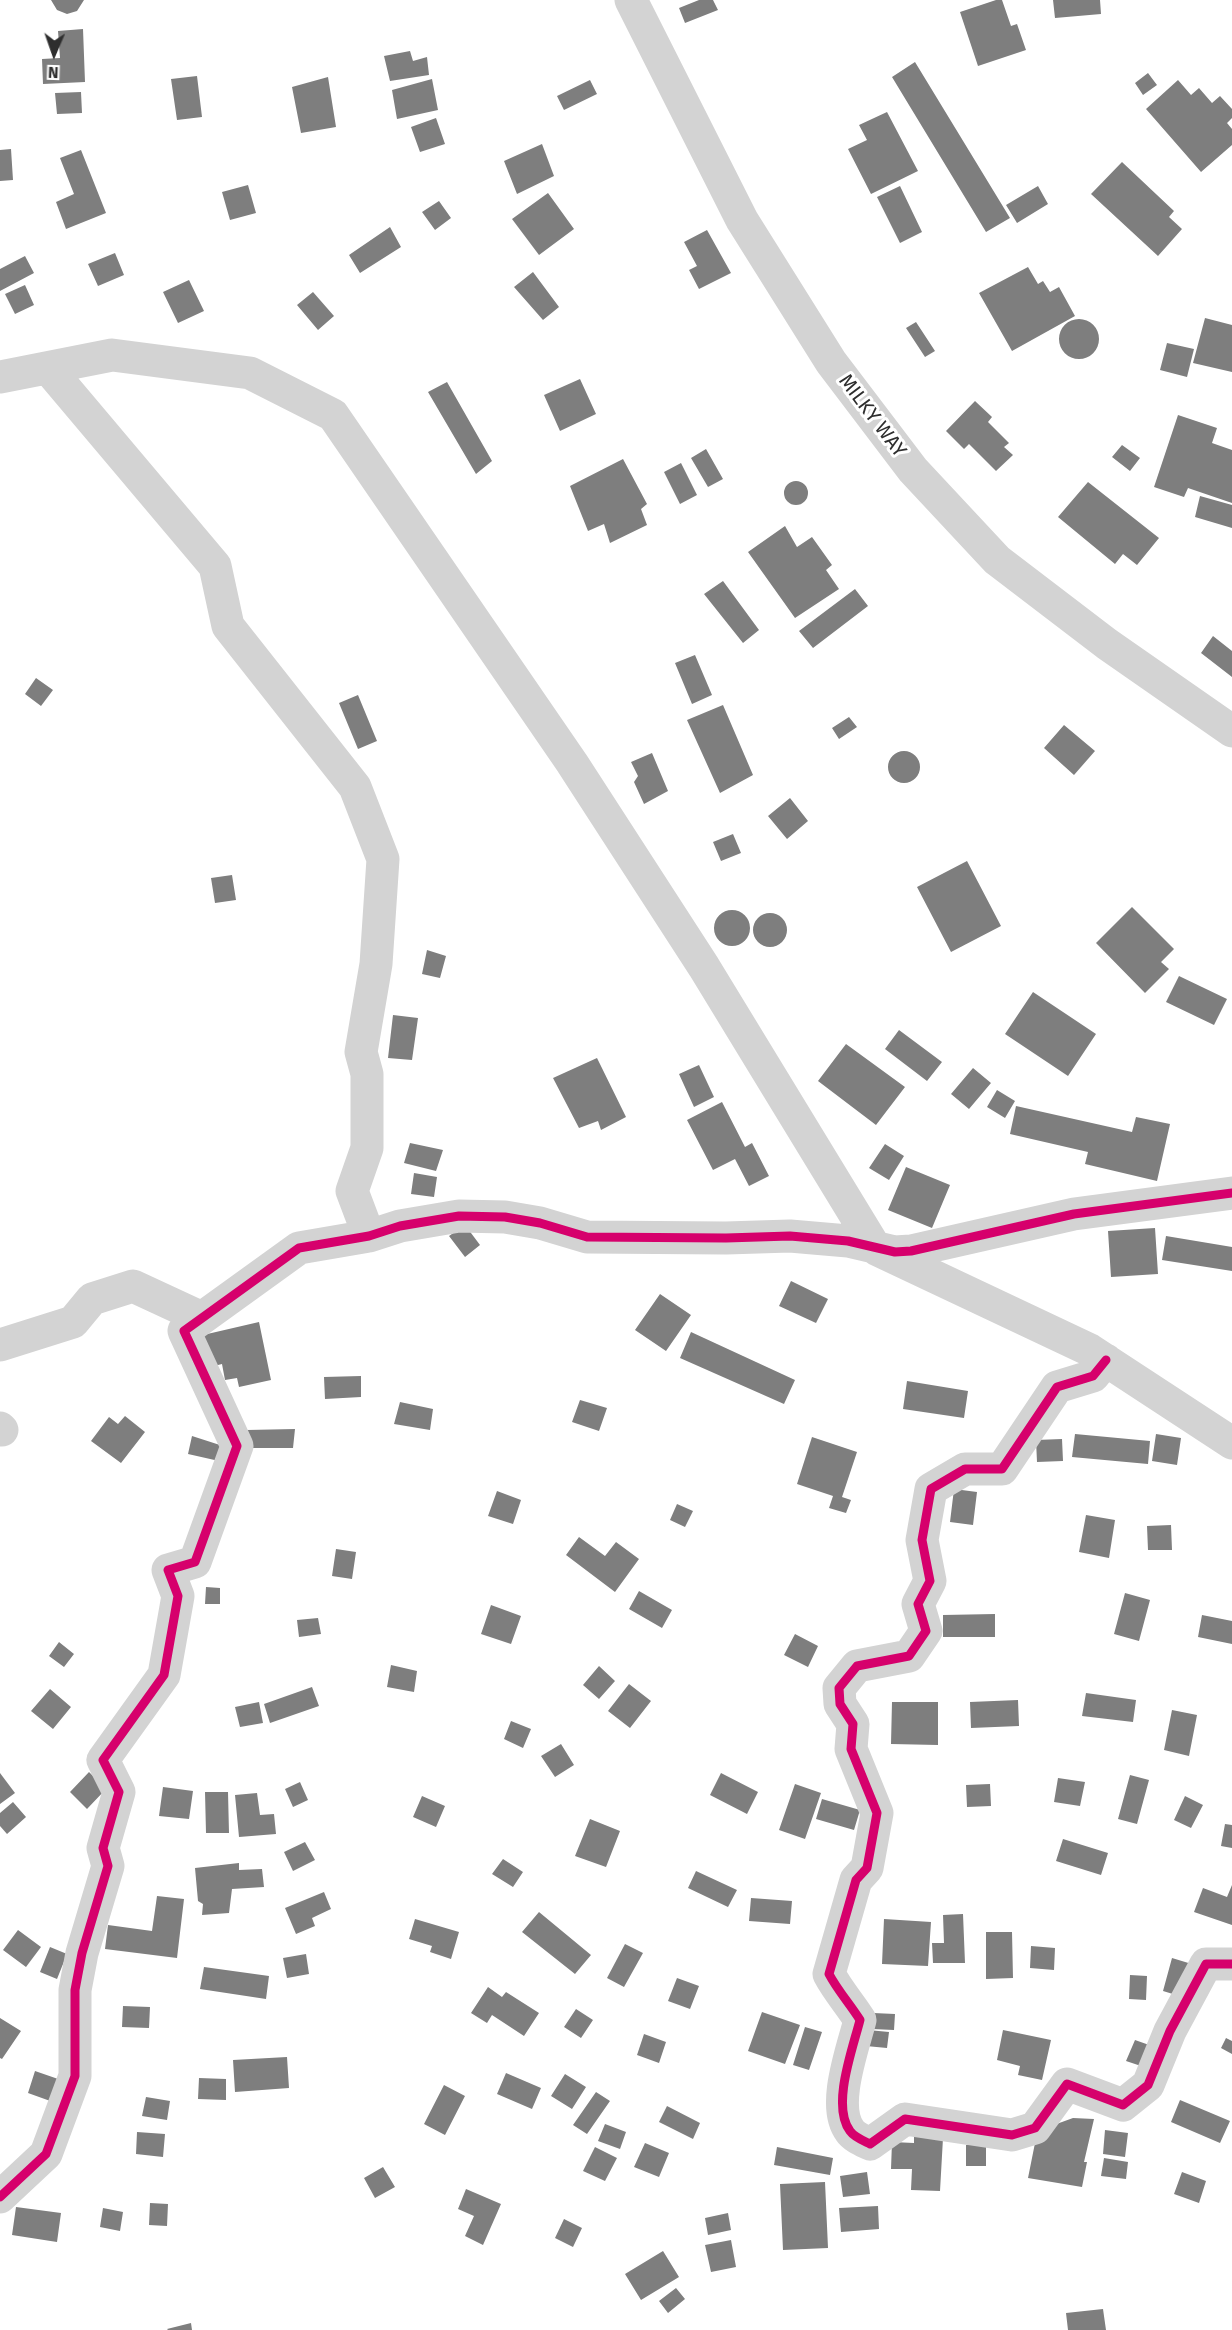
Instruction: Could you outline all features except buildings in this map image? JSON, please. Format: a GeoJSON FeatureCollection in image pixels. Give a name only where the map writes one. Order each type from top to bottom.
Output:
{"type":"FeatureCollection","features":[{"type":"Feature","properties":{"kind":"street","name":"MILKY WAY"},"geometry":{"type":"LineString","coordinates":[[631,0],[742,220],[831,362],[913,470],[997,560],[1107,644],[1232,731]]}},
{"type":"Feature","properties":{"kind":"street"},"geometry":{"type":"LineString","coordinates":[[0,377],[112,355],[250,373],[333,415],[572,763],[692,947],[876,1249]]}},
{"type":"Feature","properties":{"kind":"street"},"geometry":{"type":"LineString","coordinates":[[48,368],[215,566],[228,626],[355,787],[383,860],[376,964],[361,1052],[367,1074],[367,1148],[352,1191],[369,1236]]}},
{"type":"Feature","properties":{"kind":"street"},"geometry":{"type":"LineString","coordinates":[[876,1249],[911,1251],[1074,1214],[1232,1193]]}},
{"type":"Feature","properties":{"kind":"street"},"geometry":{"type":"LineString","coordinates":[[0,2197],[46,2154],[75,2076],[75,1990],[82,1953],[108,1866],[103,1848],[119,1792],[103,1760],[164,1675],[178,1596],[168,1570],[195,1562],[237,1446],[184,1331],[299,1248],[369,1236],[400,1226],[479,1215],[540,1223],[587,1237],[657,1239],[790,1236],[848,1241],[876,1249],[1090,1350],[1232,1443]]}},
{"type":"Feature","properties":{"kind":"street"},"geometry":{"type":"LineString","coordinates":[[0,1345],[73,1322],[92,1299],[133,1286],[202,1318]]}},
{"type":"Feature","properties":{"kind":"street"},"geometry":{"type":"LineString","coordinates":[[1106,1360],[1093,1376],[1057,1387],[1002,1469],[965,1469],[931,1489],[922,1540],[930,1581],[918,1604],[926,1631],[909,1656],[857,1666],[838,1688],[840,1704],[853,1724],[851,1749],[877,1813],[867,1868],[856,1880],[829,1974],[840,1994],[860,2020],[843,2092],[842,2113],[850,2132],[870,2144],[905,2119],[1012,2135],[1035,2128],[1067,2084],[1123,2105],[1148,2085],[1170,2031],[1206,1964],[1232,1964]]}},
{"type":"Feature","properties":{"kind":"cycle path"},"geometry":{"type":"LineString","coordinates":[[0,2197],[46,2154],[75,2076],[75,1990],[82,1953],[108,1866],[103,1848],[119,1792],[103,1760],[164,1675],[178,1596],[168,1570],[195,1562],[237,1446],[184,1331],[299,1248],[369,1236],[400,1226],[459,1216],[505,1217],[540,1223],[587,1237],[790,1236],[848,1241],[895,1252],[911,1251],[1074,1214],[1232,1193]]}},
{"type":"Feature","properties":{"kind":"cycle path"},"geometry":{"type":"LineString","coordinates":[[1106,1360],[1093,1376],[1057,1387],[1002,1469],[965,1469],[931,1489],[922,1540],[930,1581],[918,1604],[926,1631],[909,1656],[857,1666],[839,1688],[840,1704],[853,1724],[851,1749],[877,1813],[867,1868],[856,1880],[829,1974],[860,2020],[845,2077],[843,2092],[845,2120],[852,2133],[870,2144],[905,2119],[1012,2135],[1035,2128],[1067,2084],[1123,2105],[1148,2085],[1170,2031],[1206,1964],[1232,1964]]}}]}
